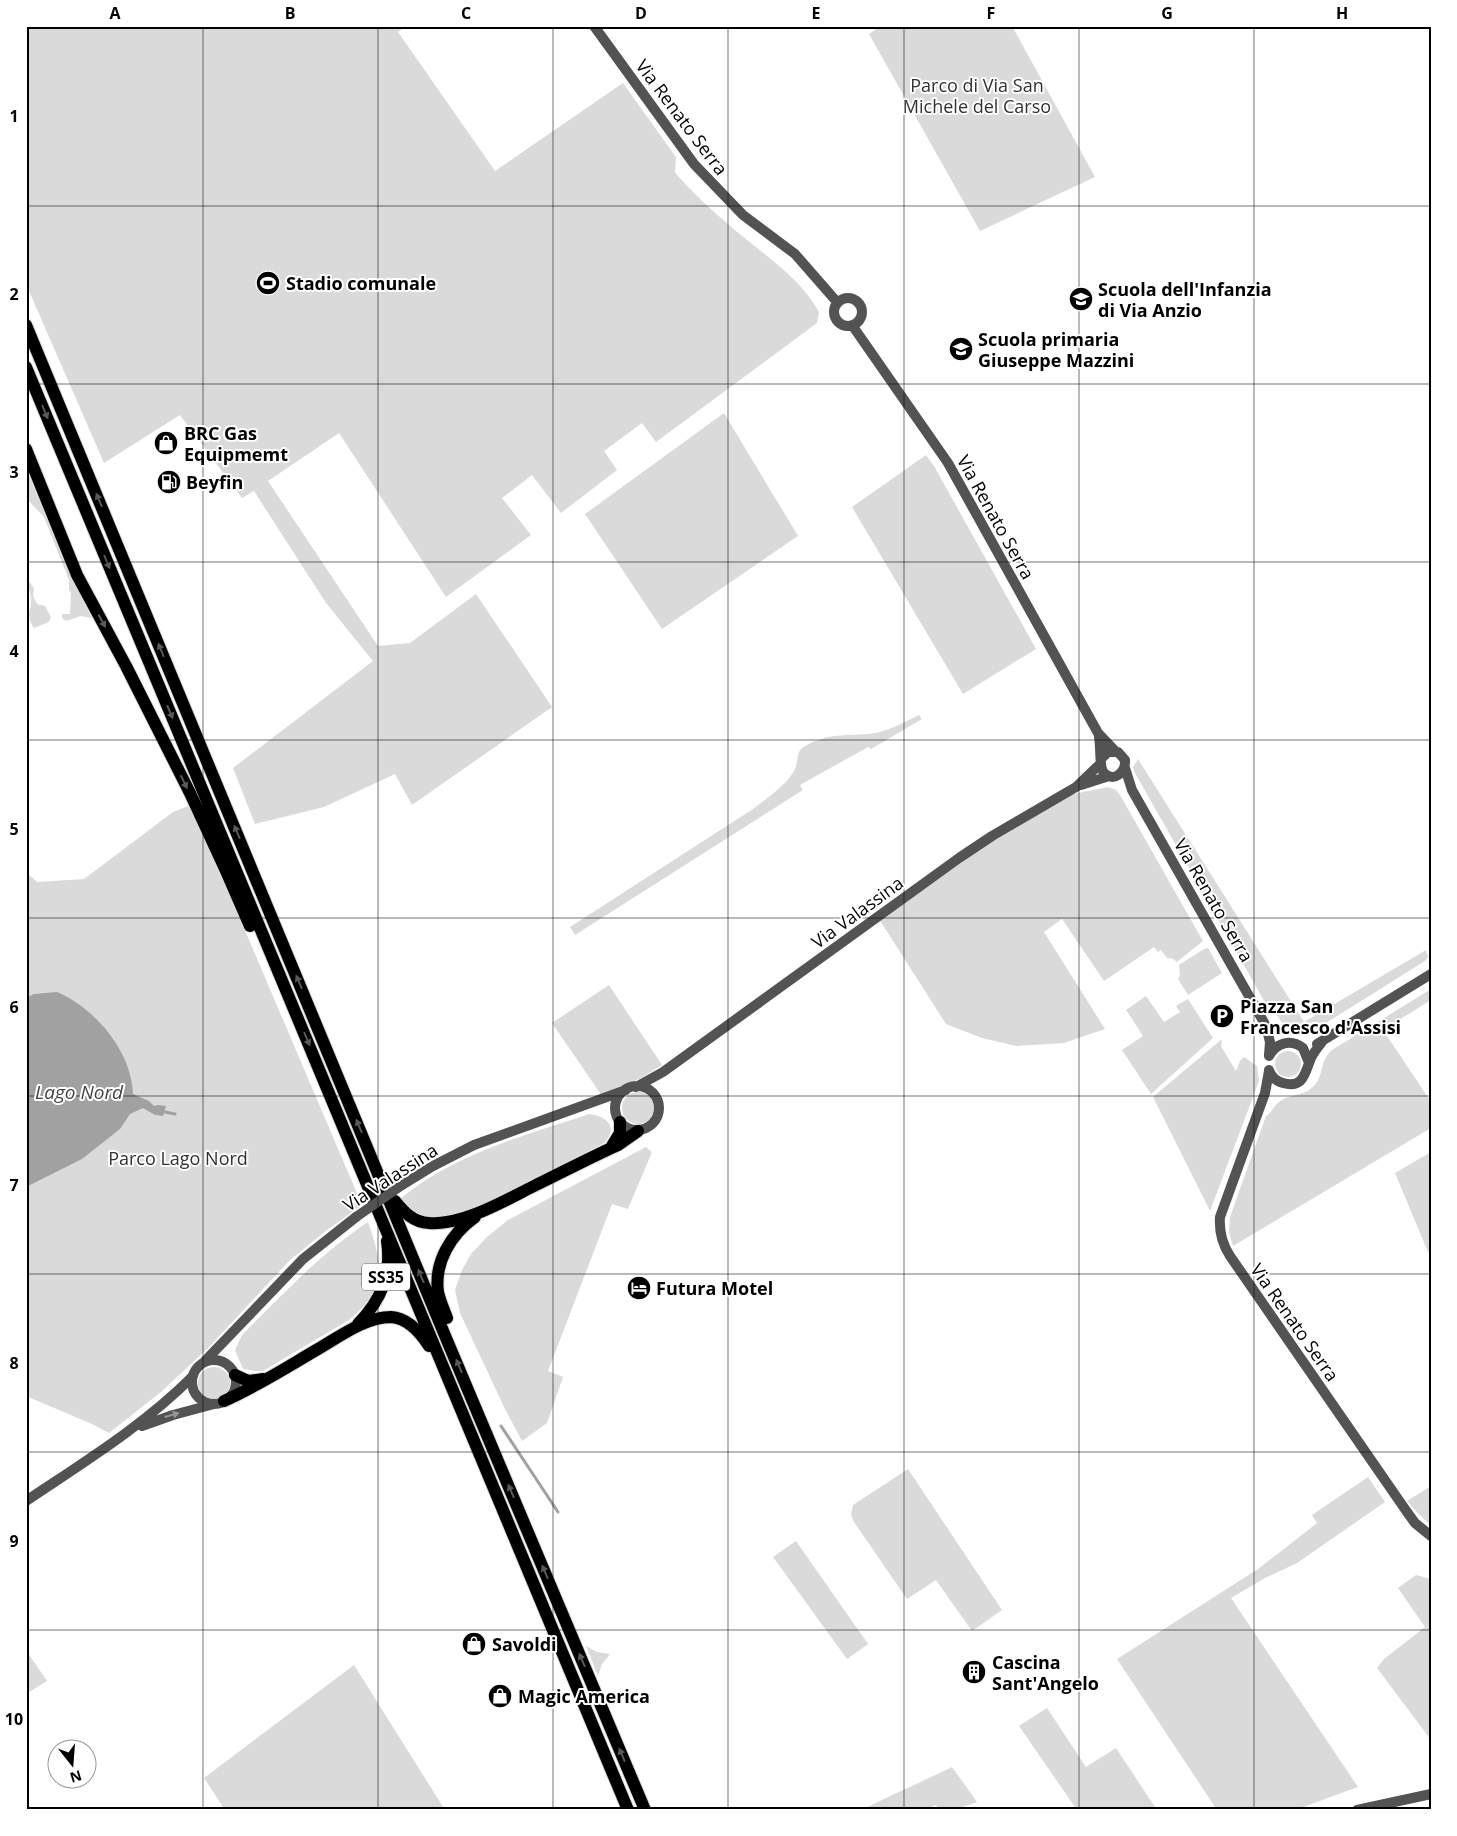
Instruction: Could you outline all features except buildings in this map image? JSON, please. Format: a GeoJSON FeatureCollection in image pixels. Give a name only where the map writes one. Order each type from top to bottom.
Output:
{"type":"FeatureCollection","features":[{"type":"Feature","properties":{"kind":"highway"},"geometry":{"type":"LineString","coordinates":[[26,326],[386,1189],[446,1338],[645,1810]]}},
{"type":"Feature","properties":{"kind":"highway"},"geometry":{"type":"LineString","coordinates":[[26,367],[628,1810]]}},
{"type":"Feature","properties":{"kind":"highway"},"geometry":{"type":"LineString","coordinates":[[26,449],[77,575],[126,666],[190,793],[284,1006],[288,1012],[298,1019]]}},
{"type":"Feature","properties":{"kind":"highway"},"geometry":{"type":"LineString","coordinates":[[610,1148],[618,1137],[621,1128],[618,1118]]}},
{"type":"Feature","properties":{"kind":"highway"},"geometry":{"type":"LineString","coordinates":[[386,1189],[408,1216],[421,1222],[441,1223],[484,1210],[610,1148],[638,1131]]}},
{"type":"Feature","properties":{"kind":"highway"},"geometry":{"type":"LineString","coordinates":[[446,1338],[449,1328],[438,1292],[439,1268],[451,1240],[460,1229],[484,1210]]}},
{"type":"Feature","properties":{"kind":"highway","name":"SS35"},"geometry":{"type":"LineString","coordinates":[[354,1328],[374,1306],[385,1281],[388,1252],[381,1217]]}},
{"type":"Feature","properties":{"kind":"highway"},"geometry":{"type":"LineString","coordinates":[[220,1402],[239,1394],[354,1328],[381,1318],[400,1319],[408,1323],[424,1338],[444,1369]]}},
{"type":"Feature","properties":{"kind":"highway"},"geometry":{"type":"LineString","coordinates":[[232,1370],[248,1381],[266,1379]]}},
{"type":"Feature","properties":{"kind":"street","name":"Via Renato Serra"},"geometry":{"type":"LineString","coordinates":[[594,26],[694,164],[743,215],[795,254],[838,302]]}},
{"type":"Feature","properties":{"kind":"street"},"geometry":{"type":"LineString","coordinates":[[848,298],[858,303],[861,311],[860,317],[852,325],[844,325],[837,320],[834,312],[838,302],[848,298]]}},
{"type":"Feature","properties":{"kind":"street","name":"Via Renato Serra"},"geometry":{"type":"LineString","coordinates":[[852,325],[948,464],[1098,733],[1115,752]]}},
{"type":"Feature","properties":{"kind":"street","name":"Via Renato Serra"},"geometry":{"type":"LineString","coordinates":[[1098,733],[1101,761]]}},
{"type":"Feature","properties":{"kind":"street"},"geometry":{"type":"LineString","coordinates":[[1108,752],[1115,752],[1123,756],[1125,768],[1120,774],[1111,776],[1103,771],[1101,761],[1108,752]]}},
{"type":"Feature","properties":{"kind":"street","name":"Via Valassina"},"geometry":{"type":"LineString","coordinates":[[1076,787],[1101,761]]}},
{"type":"Feature","properties":{"kind":"street","name":"Via Renato Serra"},"geometry":{"type":"LineString","coordinates":[[1125,768],[1132,790],[1266,1026],[1270,1042],[1269,1056]]}},
{"type":"Feature","properties":{"kind":"street","name":"Via Renato Serra"},"geometry":{"type":"LineString","coordinates":[[1111,776],[1132,790]]}},
{"type":"Feature","properties":{"kind":"street","name":"Via Valassina"},"geometry":{"type":"LineString","coordinates":[[205,1361],[303,1260],[356,1217],[402,1185],[433,1166],[474,1145],[631,1088],[663,1072],[992,836],[1076,787],[1111,776]]}},
{"type":"Feature","properties":{"kind":"street"},"geometry":{"type":"LineString","coordinates":[[1322,1042],[1314,1053],[1306,1074],[1299,1081],[1289,1084],[1275,1079],[1269,1071],[1269,1056],[1279,1046],[1294,1044],[1310,1045],[1322,1042],[1431,974]]}},
{"type":"Feature","properties":{"kind":"street","name":"Via Renato Serra"},"geometry":{"type":"LineString","coordinates":[[1266,1026],[1278,1037],[1294,1044]]}},
{"type":"Feature","properties":{"kind":"street"},"geometry":{"type":"LineString","coordinates":[[1294,1044],[1306,1053],[1309,1064]]}},
{"type":"Feature","properties":{"kind":"street","name":"Via Renato Serra"},"geometry":{"type":"LineString","coordinates":[[1269,1071],[1268,1083],[1262,1103],[1220,1217],[1220,1234],[1223,1243],[1230,1256],[1407,1512],[1415,1523],[1431,1536]]}},
{"type":"Feature","properties":{"kind":"street"},"geometry":{"type":"LineString","coordinates":[[594,1102],[609,1106],[628,1128],[638,1131],[650,1126],[656,1119],[658,1109],[654,1092],[656,1082],[663,1072]]}},
{"type":"Feature","properties":{"kind":"street","name":"Via Renato Serra"},"geometry":{"type":"LineString","coordinates":[[1262,1103],[1276,1089],[1289,1084]]}},
{"type":"Feature","properties":{"kind":"street"},"geometry":{"type":"LineString","coordinates":[[618,1118],[618,1099],[631,1088],[649,1089],[655,1096]]}},
{"type":"Feature","properties":{"kind":"street","name":"Via Valassina"},"geometry":{"type":"LineString","coordinates":[[232,1370],[226,1350],[236,1330]]}},
{"type":"Feature","properties":{"kind":"street"},"geometry":{"type":"LineString","coordinates":[[26,1501],[130,1432],[159,1409],[192,1377],[196,1369],[205,1361],[218,1360],[232,1370],[235,1388],[232,1394],[220,1402],[152,1421],[130,1432]]}},
{"type":"Feature","properties":{"kind":"street"},"geometry":{"type":"LineString","coordinates":[[192,1377],[194,1391],[199,1398],[206,1402],[220,1402]]}},
{"type":"Feature","properties":{"kind":"street"},"geometry":{"type":"LineString","coordinates":[[1357,1810],[1431,1794]]}},
{"type":"Feature","properties":{"kind":"green space"},"geometry":{"type":"Polygon","coordinates":[[[26,26],[406,26],[398,32],[495,171],[623,83],[676,157],[675,172],[678,176],[715,213],[789,275],[810,298],[819,312],[817,323],[656,442],[642,423],[604,451],[617,470],[561,513],[532,475],[502,498],[531,535],[446,597],[339,433],[268,481],[378,646],[410,643],[476,594],[552,707],[412,805],[395,774],[324,807],[255,824],[233,768],[373,661],[326,603],[254,491],[242,498],[180,415],[104,463],[26,284],[26,26]]]}},
{"type":"Feature","properties":{"kind":"green space","name":"Parco di Via San Michele del Carso"},"geometry":{"type":"Polygon","coordinates":[[[881,26],[1012,26],[1095,177],[980,231],[869,34],[881,26]]]}},
{"type":"Feature","properties":{"kind":"green space"},"geometry":{"type":"Polygon","coordinates":[[[724,413],[798,536],[662,629],[585,514],[724,413]]]}},
{"type":"Feature","properties":{"kind":"green space"},"geometry":{"type":"Polygon","coordinates":[[[926,455],[934,466],[1036,649],[963,694],[852,507],[926,455]]]}},
{"type":"Feature","properties":{"kind":"green space"},"geometry":{"type":"Polygon","coordinates":[[[26,468],[68,570],[92,618],[81,616],[66,621],[62,618],[62,614],[70,614],[71,592],[69,591],[69,580],[44,517],[26,498],[26,468]]]}},
{"type":"Feature","properties":{"kind":"green space"},"geometry":{"type":"Polygon","coordinates":[[[26,578],[34,588],[33,596],[37,604],[45,606],[51,617],[49,622],[34,628],[30,620],[31,597],[26,578]]]}},
{"type":"Feature","properties":{"kind":"green space"},"geometry":{"type":"Polygon","coordinates":[[[919,715],[922,719],[871,749],[868,747],[800,785],[803,790],[575,935],[570,927],[764,801],[792,774],[796,766],[798,753],[805,746],[829,737],[869,734],[882,731],[919,715]]]}},
{"type":"Feature","properties":{"kind":"green space"},"geometry":{"type":"Polygon","coordinates":[[[1138,759],[1304,1022],[1426,950],[1428,957],[1425,961],[1318,1028],[1304,1030],[1282,1023],[1278,1016],[1271,1013],[1135,773],[1133,767],[1138,759]]]}},
{"type":"Feature","properties":{"kind":"green space"},"geometry":{"type":"Polygon","coordinates":[[[1108,787],[1116,790],[1120,795],[1203,941],[1177,962],[1167,958],[1161,950],[1158,952],[1154,947],[1104,981],[1062,919],[1044,932],[1105,1029],[1064,1043],[1016,1046],[982,1038],[946,1024],[879,919],[984,845],[1073,794],[1108,787]]]}},
{"type":"Feature","properties":{"kind":"green space","name":"Parco Lago Nord"},"geometry":{"type":"Polygon","coordinates":[[[188,806],[206,839],[362,1205],[290,1260],[208,1348],[161,1392],[109,1433],[26,1396],[26,872],[37,882],[84,879],[173,812],[188,806]]]}},
{"type":"Feature","properties":{"kind":"green space"},"geometry":{"type":"Polygon","coordinates":[[[1208,948],[1222,973],[1188,995],[1178,979],[1180,976],[1179,965],[1208,948]]]}},
{"type":"Feature","properties":{"kind":"green space"},"geometry":{"type":"Polygon","coordinates":[[[609,985],[662,1065],[641,1078],[602,1096],[552,1023],[609,985]]]}},
{"type":"Feature","properties":{"kind":"green space"},"geometry":{"type":"Polygon","coordinates":[[[1431,989],[1431,1000],[1383,1030],[1431,1102],[1431,1128],[1233,1246],[1229,1232],[1230,1217],[1266,1116],[1284,1099],[1304,1093],[1313,1087],[1319,1078],[1328,1054],[1332,1050],[1431,989]]]}},
{"type":"Feature","properties":{"kind":"green space"},"geometry":{"type":"Polygon","coordinates":[[[1146,996],[1164,1022],[1180,1012],[1176,1006],[1188,999],[1213,1038],[1151,1094],[1122,1050],[1143,1036],[1126,1010],[1146,996]]]}},
{"type":"Feature","properties":{"kind":"green space"},"geometry":{"type":"Polygon","coordinates":[[[1222,1039],[1221,1046],[1236,1071],[1244,1057],[1257,1066],[1259,1081],[1210,1211],[1153,1097],[1222,1039]]]}},
{"type":"Feature","properties":{"kind":"green space"},"geometry":{"type":"Polygon","coordinates":[[[1288,1051],[1297,1055],[1301,1064],[1297,1073],[1288,1077],[1279,1073],[1275,1064],[1279,1055],[1288,1051]]]}},
{"type":"Feature","properties":{"kind":"green space"},"geometry":{"type":"Polygon","coordinates":[[[638,1092],[649,1097],[654,1108],[649,1119],[638,1124],[627,1119],[622,1108],[627,1097],[638,1092]]]}},
{"type":"Feature","properties":{"kind":"green space"},"geometry":{"type":"Polygon","coordinates":[[[589,1114],[601,1117],[609,1123],[611,1132],[604,1143],[484,1205],[443,1218],[423,1216],[412,1211],[400,1199],[421,1183],[466,1158],[514,1139],[589,1114]]]}},
{"type":"Feature","properties":{"kind":"green space"},"geometry":{"type":"Polygon","coordinates":[[[646,1147],[652,1152],[628,1209],[612,1204],[548,1371],[563,1377],[547,1423],[522,1441],[460,1313],[455,1290],[462,1270],[471,1254],[487,1237],[508,1220],[646,1147]]]}},
{"type":"Feature","properties":{"kind":"green space"},"geometry":{"type":"Polygon","coordinates":[[[1431,1152],[1431,1251],[1428,1252],[1395,1173],[1431,1152]]]}},
{"type":"Feature","properties":{"kind":"green space"},"geometry":{"type":"Polygon","coordinates":[[[368,1222],[379,1263],[376,1286],[361,1308],[349,1320],[263,1371],[243,1369],[235,1350],[242,1335],[318,1261],[368,1222]]]}},
{"type":"Feature","properties":{"kind":"green space"},"geometry":{"type":"Polygon","coordinates":[[[214,1367],[220,1368],[225,1372],[229,1377],[229,1389],[225,1394],[220,1398],[214,1399],[208,1398],[203,1394],[199,1389],[198,1383],[199,1377],[203,1372],[208,1368],[214,1367]]]}},
{"type":"Feature","properties":{"kind":"green space"},"geometry":{"type":"Polygon","coordinates":[[[908,1469],[1002,1610],[972,1631],[936,1580],[907,1599],[851,1515],[853,1505],[908,1469]]]}},
{"type":"Feature","properties":{"kind":"green space"},"geometry":{"type":"Polygon","coordinates":[[[1368,1477],[1385,1502],[1297,1563],[1265,1578],[1231,1598],[1358,1787],[1295,1810],[1217,1810],[1117,1659],[1258,1569],[1317,1523],[1312,1515],[1368,1477]]]}},
{"type":"Feature","properties":{"kind":"green space"},"geometry":{"type":"Polygon","coordinates":[[[1431,1486],[1431,1526],[1407,1501],[1431,1486]]]}},
{"type":"Feature","properties":{"kind":"green space"},"geometry":{"type":"Polygon","coordinates":[[[796,1541],[868,1644],[847,1659],[773,1557],[796,1541]]]}},
{"type":"Feature","properties":{"kind":"green space"},"geometry":{"type":"Polygon","coordinates":[[[1416,1575],[1431,1579],[1431,1740],[1377,1668],[1384,1659],[1425,1627],[1398,1588],[1416,1575]]]}},
{"type":"Feature","properties":{"kind":"green space"},"geometry":{"type":"Polygon","coordinates":[[[586,1646],[597,1652],[610,1654],[602,1664],[598,1676],[586,1646]]]}},
{"type":"Feature","properties":{"kind":"green space"},"geometry":{"type":"Polygon","coordinates":[[[26,1650],[47,1681],[26,1694],[26,1650]]]}},
{"type":"Feature","properties":{"kind":"green space"},"geometry":{"type":"Polygon","coordinates":[[[354,1665],[445,1810],[225,1810],[204,1778],[354,1665]]]}},
{"type":"Feature","properties":{"kind":"green space"},"geometry":{"type":"Polygon","coordinates":[[[1047,1708],[1086,1767],[1116,1748],[1157,1810],[1077,1810],[1019,1726],[1047,1708]]]}},
{"type":"Feature","properties":{"kind":"green space"},"geometry":{"type":"Polygon","coordinates":[[[952,1767],[977,1802],[944,1810],[939,1810],[936,1805],[923,1810],[862,1810],[884,1799],[952,1767]]]}},
{"type":"Feature","properties":{"kind":"water","name":"Lago Nord"},"geometry":{"type":"Polygon","coordinates":[[[57,992],[85,1009],[109,1033],[119,1047],[126,1063],[131,1078],[133,1094],[149,1101],[154,1106],[166,1106],[163,1116],[155,1115],[143,1108],[130,1114],[120,1129],[82,1159],[26,1187],[26,998],[34,994],[57,992]]]}},
{"type":"Feature","properties":{"kind":"waterway"},"geometry":{"type":"LineString","coordinates":[[165,1112],[175,1114]]}},
{"type":"Feature","properties":{"kind":"waterway"},"geometry":{"type":"LineString","coordinates":[[501,1426],[558,1512]]}},
{"type":"Feature","properties":{"kind":"place","name":"Stadio comunale"},"geometry":{"type":"Point","coordinates":[268,283]}},
{"type":"Feature","properties":{"kind":"place","name":"Scuola dell'Infanzia di Via Anzio"},"geometry":{"type":"Point","coordinates":[1081,299]}},
{"type":"Feature","properties":{"kind":"place","name":"Scuola primaria Giuseppe Mazzini"},"geometry":{"type":"Point","coordinates":[961,349]}},
{"type":"Feature","properties":{"kind":"place","name":"BRC Gas Equipmemt"},"geometry":{"type":"Point","coordinates":[166,443]}},
{"type":"Feature","properties":{"kind":"place","name":"Beyfin"},"geometry":{"type":"Point","coordinates":[169,482]}},
{"type":"Feature","properties":{"kind":"place","name":"Piazza San Francesco d'Assisi"},"geometry":{"type":"Point","coordinates":[1222,1016]}},
{"type":"Feature","properties":{"kind":"place","name":"Futura Motel"},"geometry":{"type":"Point","coordinates":[639,1288]}},
{"type":"Feature","properties":{"kind":"place","name":"Savoldi"},"geometry":{"type":"Point","coordinates":[474,1644]}},
{"type":"Feature","properties":{"kind":"place","name":"Cascina Sant'Angelo"},"geometry":{"type":"Point","coordinates":[974,1672]}},
{"type":"Feature","properties":{"kind":"place","name":"Magic America"},"geometry":{"type":"Point","coordinates":[500,1696]}}]}
